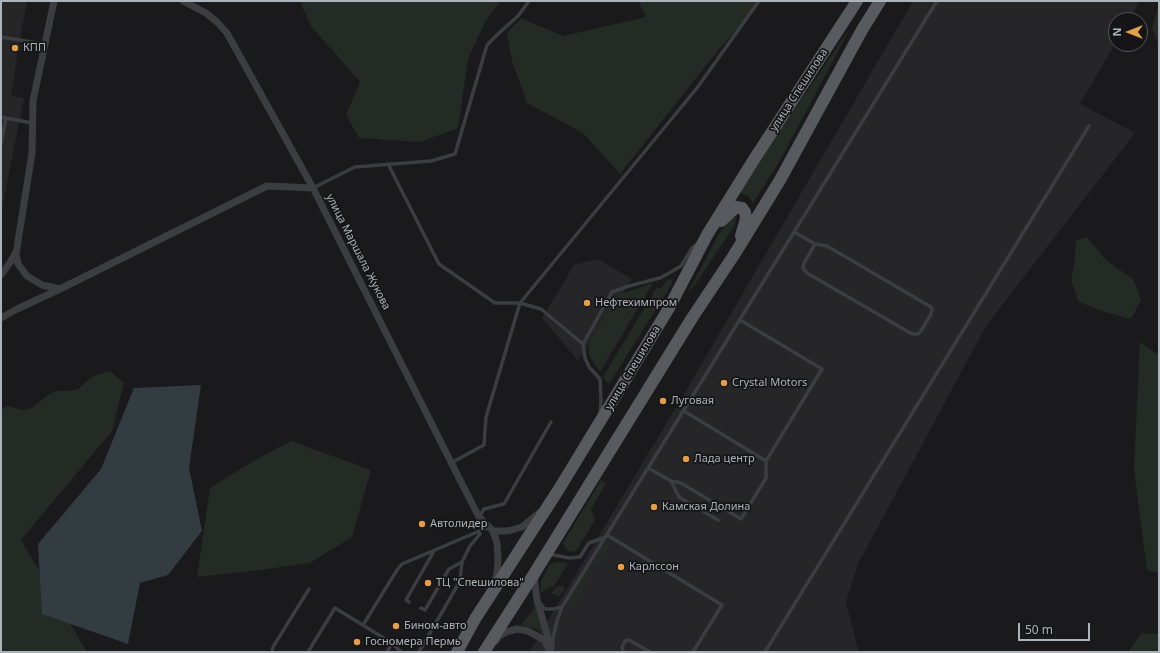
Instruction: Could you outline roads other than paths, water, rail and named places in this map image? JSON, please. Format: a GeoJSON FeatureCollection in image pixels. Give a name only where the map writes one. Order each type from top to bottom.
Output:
{"type":"FeatureCollection","features":[{"type":"Feature","properties":{"kind":"main road","name":"улица Спешилова"},"geometry":{"type":"LineString","coordinates":[[457,652],[476,619],[559,489],[669,308],[707,236],[753,160],[857,1]]}},
{"type":"Feature","properties":{"kind":"main road"},"geometry":{"type":"LineString","coordinates":[[484,652],[534,574],[692,318],[734,255],[780,180],[862,30],[880,1]]}},
{"type":"Feature","properties":{"kind":"main road"},"geometry":{"type":"LineString","coordinates":[[707,236],[736,207],[742,208],[745,212],[746,219],[734,255]]}},
{"type":"Feature","properties":{"kind":"street"},"geometry":{"type":"LineString","coordinates":[[54,1],[33,101],[33,143],[16,259],[27,276],[42,285],[60,289]]}},
{"type":"Feature","properties":{"kind":"street","name":"улица Маршала Жукова"},"geometry":{"type":"LineString","coordinates":[[183,1],[206,13],[218,22],[227,33],[314,188],[451,463],[480,516],[491,529]]}},
{"type":"Feature","properties":{"kind":"street"},"geometry":{"type":"LineString","coordinates":[[1,318],[267,186],[314,188]]}},
{"type":"Feature","properties":{"kind":"street"},"geometry":{"type":"LineString","coordinates":[[1,275],[11,261],[17,248]]}},
{"type":"Feature","properties":{"kind":"street"},"geometry":{"type":"LineString","coordinates":[[476,619],[490,593],[496,574],[498,558],[497,543],[491,529],[508,531],[522,527],[536,516],[559,489]]}},
{"type":"Feature","properties":{"kind":"street"},"geometry":{"type":"LineString","coordinates":[[534,574],[537,600],[552,652]]}},
{"type":"Feature","properties":{"kind":"street"},"geometry":{"type":"LineString","coordinates":[[487,652],[498,637],[506,632],[517,629],[528,631],[544,640],[552,652]]}},
{"type":"Feature","properties":{"kind":"lane"},"geometry":{"type":"LineString","coordinates":[[314,188],[355,167],[431,161],[455,154],[487,46],[518,16],[529,1]]}},
{"type":"Feature","properties":{"kind":"lane"},"geometry":{"type":"LineString","coordinates":[[451,463],[484,445],[486,417],[520,303],[697,88],[759,1]]}},
{"type":"Feature","properties":{"kind":"lane"},"geometry":{"type":"LineString","coordinates":[[552,652],[553,638],[562,607],[937,1]]}},
{"type":"Feature","properties":{"kind":"lane"},"geometry":{"type":"LineString","coordinates":[[1,37],[44,44]]}},
{"type":"Feature","properties":{"kind":"lane"},"geometry":{"type":"LineString","coordinates":[[1,117],[32,122]]}},
{"type":"Feature","properties":{"kind":"lane"},"geometry":{"type":"LineString","coordinates":[[1,143],[6,118]]}},
{"type":"Feature","properties":{"kind":"lane"},"geometry":{"type":"LineString","coordinates":[[765,652],[1089,126]]}},
{"type":"Feature","properties":{"kind":"lane"},"geometry":{"type":"LineString","coordinates":[[388,164],[439,264],[495,303],[520,303],[541,309],[583,344]]}},
{"type":"Feature","properties":{"kind":"lane"},"geometry":{"type":"LineString","coordinates":[[794,232],[815,244],[827,246],[931,307],[931,314],[921,331],[918,334],[912,334],[807,273],[803,268],[804,263],[815,244]]}},
{"type":"Feature","properties":{"kind":"lane"},"geometry":{"type":"LineString","coordinates":[[594,432],[600,412],[600,379],[589,367],[585,358],[583,344],[612,292],[660,278],[671,272],[681,266],[692,248],[707,236]]}},
{"type":"Feature","properties":{"kind":"lane"},"geometry":{"type":"LineString","coordinates":[[648,468],[671,482],[682,483],[741,519],[766,478],[766,461],[822,369],[740,320]]}},
{"type":"Feature","properties":{"kind":"lane"},"geometry":{"type":"LineString","coordinates":[[684,411],[766,461]]}},
{"type":"Feature","properties":{"kind":"lane"},"geometry":{"type":"LineString","coordinates":[[480,516],[484,510],[504,504],[551,422]]}},
{"type":"Feature","properties":{"kind":"lane"},"geometry":{"type":"LineString","coordinates":[[671,482],[679,497],[718,520]]}},
{"type":"Feature","properties":{"kind":"lane"},"geometry":{"type":"LineString","coordinates":[[363,625],[399,567],[435,550],[491,529]]}},
{"type":"Feature","properties":{"kind":"lane"},"geometry":{"type":"LineString","coordinates":[[419,652],[460,581],[462,562],[470,546],[480,534]]}},
{"type":"Feature","properties":{"kind":"lane"},"geometry":{"type":"LineString","coordinates":[[546,554],[569,558],[580,557],[589,543],[606,536]]}},
{"type":"Feature","properties":{"kind":"lane"},"geometry":{"type":"LineString","coordinates":[[606,536],[722,605],[693,652]]}},
{"type":"Feature","properties":{"kind":"lane"},"geometry":{"type":"LineString","coordinates":[[409,602],[406,600],[435,550]]}},
{"type":"Feature","properties":{"kind":"lane"},"geometry":{"type":"LineString","coordinates":[[421,608],[425,610],[450,569],[462,562]]}},
{"type":"Feature","properties":{"kind":"lane"},"geometry":{"type":"LineString","coordinates":[[272,652],[273,647],[308,589]]}},
{"type":"Feature","properties":{"kind":"lane"},"geometry":{"type":"LineString","coordinates":[[537,600],[544,609],[562,607]]}},
{"type":"Feature","properties":{"kind":"lane"},"geometry":{"type":"LineString","coordinates":[[308,652],[335,608],[392,643],[401,652]]}},
{"type":"Feature","properties":{"kind":"lane"},"geometry":{"type":"LineString","coordinates":[[623,652],[622,647],[625,641],[629,640],[650,652]]}},
{"type":"Feature","properties":{"kind":"lane"},"geometry":{"type":"LineString","coordinates":[[387,652],[392,643]]}},
{"type":"Feature","properties":{"kind":"place","name":"КПП"},"geometry":{"type":"Point","coordinates":[15,48]}},
{"type":"Feature","properties":{"kind":"place","name":"Нефтехимпром"},"geometry":{"type":"Point","coordinates":[587,303]}},
{"type":"Feature","properties":{"kind":"place","name":"Crystal Motors"},"geometry":{"type":"Point","coordinates":[724,383]}},
{"type":"Feature","properties":{"kind":"place","name":"Луговая"},"geometry":{"type":"Point","coordinates":[663,401]}},
{"type":"Feature","properties":{"kind":"place","name":"Лада центр"},"geometry":{"type":"Point","coordinates":[686,459]}},
{"type":"Feature","properties":{"kind":"place","name":"Камская Долина"},"geometry":{"type":"Point","coordinates":[654,507]}},
{"type":"Feature","properties":{"kind":"place","name":"Автолидер"},"geometry":{"type":"Point","coordinates":[422,524]}},
{"type":"Feature","properties":{"kind":"place","name":"Карлссон"},"geometry":{"type":"Point","coordinates":[621,567]}},
{"type":"Feature","properties":{"kind":"place","name":"ТЦ \"Спешилова\""},"geometry":{"type":"Point","coordinates":[428,583]}},
{"type":"Feature","properties":{"kind":"place","name":"Бином-авто"},"geometry":{"type":"Point","coordinates":[396,626]}},
{"type":"Feature","properties":{"kind":"place","name":"Госномера Пермь"},"geometry":{"type":"Point","coordinates":[357,642]}}]}
